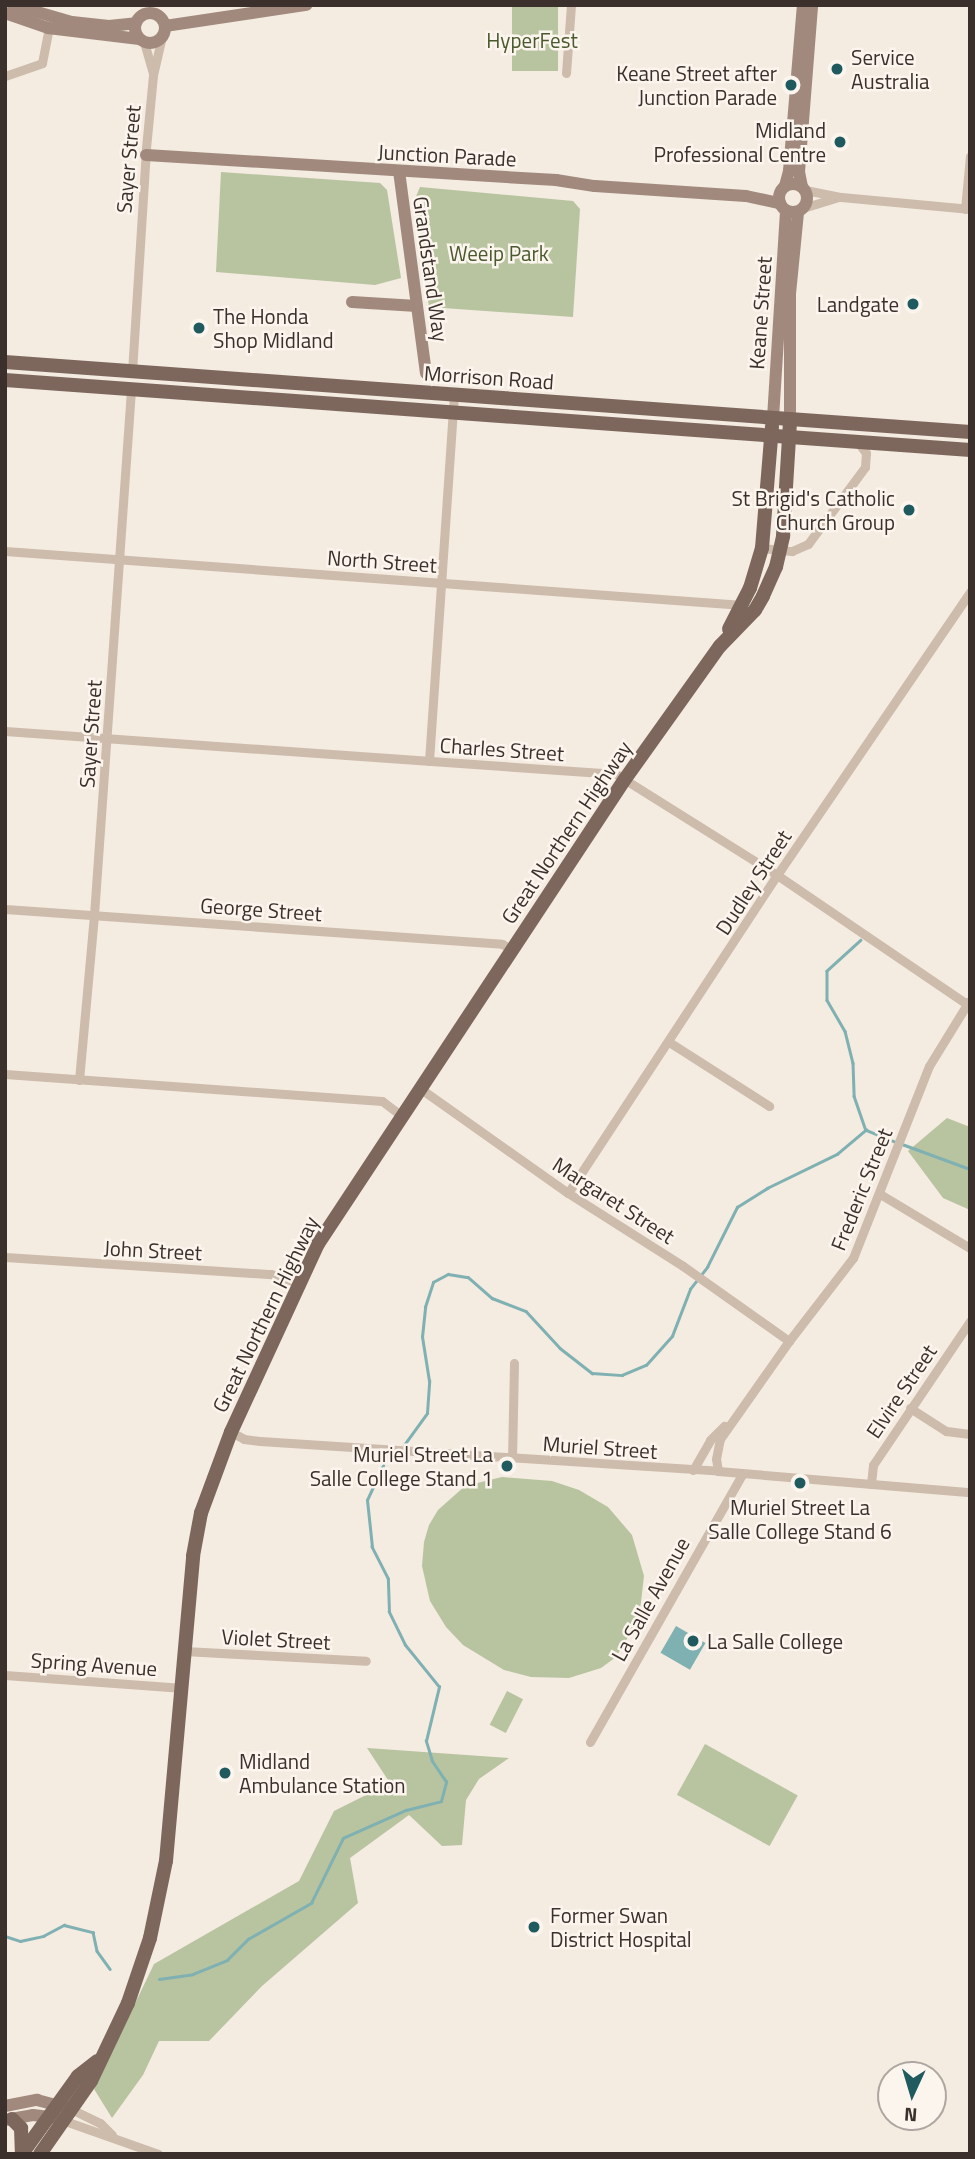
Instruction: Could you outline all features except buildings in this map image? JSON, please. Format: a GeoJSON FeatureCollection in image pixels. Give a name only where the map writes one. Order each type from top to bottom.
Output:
{"type":"FeatureCollection","features":[{"type":"Feature","properties":{"kind":"main road","name":"Morrison Road"},"geometry":{"type":"LineString","coordinates":[[5,362],[970,432]]}},
{"type":"Feature","properties":{"kind":"main road"},"geometry":{"type":"LineString","coordinates":[[91,387],[114,382],[132,372],[169,393]]}},
{"type":"Feature","properties":{"kind":"main road","name":"Morrison Road"},"geometry":{"type":"LineString","coordinates":[[5,380],[970,450]]}},
{"type":"Feature","properties":{"kind":"main road","name":"Great Northern Highway"},"geometry":{"type":"LineString","coordinates":[[748,607],[762,548],[773,418]]}},
{"type":"Feature","properties":{"kind":"main road","name":"Great Northern Highway"},"geometry":{"type":"LineString","coordinates":[[40,2154],[69,2115],[101,2057],[136,1984],[155,1916],[166,1861],[192,1556],[201,1513],[230,1432],[318,1244],[625,779],[748,607],[780,551],[790,419]]}},
{"type":"Feature","properties":{"kind":"main road","name":"Great Northern Highway"},"geometry":{"type":"LineString","coordinates":[[22,2154],[78,2076],[101,2057]]}},
{"type":"Feature","properties":{"kind":"main road"},"geometry":{"type":"LineString","coordinates":[[7,2115],[17,2122],[24,2137],[22,2154]]}},
{"type":"Feature","properties":{"kind":"street"},"geometry":{"type":"LineString","coordinates":[[13,5],[50,22],[109,26],[136,23],[147,13],[163,28]]}},
{"type":"Feature","properties":{"kind":"street"},"geometry":{"type":"LineString","coordinates":[[5,13],[153,43],[163,28],[253,5]]}},
{"type":"Feature","properties":{"kind":"street"},"geometry":{"type":"LineString","coordinates":[[163,28],[306,5]]}},
{"type":"Feature","properties":{"kind":"street"},"geometry":{"type":"LineString","coordinates":[[566,73],[571,5]]}},
{"type":"Feature","properties":{"kind":"street"},"geometry":{"type":"LineString","coordinates":[[792,208],[784,187],[789,172],[803,5]]}},
{"type":"Feature","properties":{"kind":"street"},"geometry":{"type":"LineString","coordinates":[[792,208],[803,188],[799,172],[812,5]]}},
{"type":"Feature","properties":{"kind":"street"},"geometry":{"type":"LineString","coordinates":[[5,76],[42,63],[50,22]]}},
{"type":"Feature","properties":{"kind":"street"},"geometry":{"type":"LineString","coordinates":[[136,23],[142,41]]}},
{"type":"Feature","properties":{"kind":"street","name":"Sayer Street"},"geometry":{"type":"LineString","coordinates":[[132,372],[153,75],[163,28]]}},
{"type":"Feature","properties":{"kind":"street","name":"Sayer Street"},"geometry":{"type":"LineString","coordinates":[[142,41],[153,75]]}},
{"type":"Feature","properties":{"kind":"street","name":"Junction Parade"},"geometry":{"type":"LineString","coordinates":[[146,155],[746,196],[792,208]]}},
{"type":"Feature","properties":{"kind":"street"},"geometry":{"type":"LineString","coordinates":[[803,188],[841,197],[967,209],[970,156]]}},
{"type":"Feature","properties":{"kind":"street","name":"Grandstand Way"},"geometry":{"type":"LineString","coordinates":[[399,171],[426,373]]}},
{"type":"Feature","properties":{"kind":"street","name":"Junction Parade"},"geometry":{"type":"LineString","coordinates":[[746,196],[793,184],[803,188]]}},
{"type":"Feature","properties":{"kind":"street"},"geometry":{"type":"LineString","coordinates":[[792,208],[841,197]]}},
{"type":"Feature","properties":{"kind":"street","name":"Keane Street"},"geometry":{"type":"LineString","coordinates":[[773,418],[792,208]]}},
{"type":"Feature","properties":{"kind":"street","name":"Keane Street"},"geometry":{"type":"LineString","coordinates":[[790,419],[792,208]]}},
{"type":"Feature","properties":{"kind":"street"},"geometry":{"type":"LineString","coordinates":[[352,302],[417,306]]}},
{"type":"Feature","properties":{"kind":"street","name":"Sayer Street"},"geometry":{"type":"LineString","coordinates":[[79,1080],[94,915],[131,390]]}},
{"type":"Feature","properties":{"kind":"street"},"geometry":{"type":"LineString","coordinates":[[429,761],[454,395]]}},
{"type":"Feature","properties":{"kind":"street"},"geometry":{"type":"LineString","coordinates":[[762,548],[780,551],[802,549],[808,544],[865,467],[866,453],[857,441]]}},
{"type":"Feature","properties":{"kind":"street","name":"North Street"},"geometry":{"type":"LineString","coordinates":[[5,551],[748,607]]}},
{"type":"Feature","properties":{"kind":"street","name":"Dudley Street"},"geometry":{"type":"LineString","coordinates":[[568,1193],[777,875],[970,592]]}},
{"type":"Feature","properties":{"kind":"street","name":"Charles Street"},"geometry":{"type":"LineString","coordinates":[[5,731],[616,774],[777,875],[969,1004]]}},
{"type":"Feature","properties":{"kind":"street","name":"George Street"},"geometry":{"type":"LineString","coordinates":[[5,909],[502,944],[513,950]]}},
{"type":"Feature","properties":{"kind":"street","name":"Frederic Street"},"geometry":{"type":"LineString","coordinates":[[718,1471],[716,1459],[720,1439],[789,1341],[853,1258],[929,1066],[969,1004]]}},
{"type":"Feature","properties":{"kind":"street"},"geometry":{"type":"LineString","coordinates":[[669,1042],[769,1106]]}},
{"type":"Feature","properties":{"kind":"street"},"geometry":{"type":"LineString","coordinates":[[5,1074],[382,1101],[403,1117]]}},
{"type":"Feature","properties":{"kind":"street","name":"Margaret Street"},"geometry":{"type":"LineString","coordinates":[[421,1088],[568,1193],[684,1266],[789,1341]]}},
{"type":"Feature","properties":{"kind":"street"},"geometry":{"type":"LineString","coordinates":[[880,1194],[970,1248]]}},
{"type":"Feature","properties":{"kind":"street","name":"John Street"},"geometry":{"type":"LineString","coordinates":[[5,1257],[271,1274],[298,1283]]}},
{"type":"Feature","properties":{"kind":"street","name":"Elvire Street"},"geometry":{"type":"LineString","coordinates":[[871,1484],[873,1465],[970,1321]]}},
{"type":"Feature","properties":{"kind":"street"},"geometry":{"type":"LineString","coordinates":[[512,1459],[514,1363]]}},
{"type":"Feature","properties":{"kind":"street"},"geometry":{"type":"LineString","coordinates":[[910,1408],[946,1432],[970,1434]]}},
{"type":"Feature","properties":{"kind":"street","name":"Frederic Street"},"geometry":{"type":"LineString","coordinates":[[693,1470],[710,1440],[738,1412]]}},
{"type":"Feature","properties":{"kind":"street","name":"Muriel Street"},"geometry":{"type":"LineString","coordinates":[[230,1432],[244,1439],[260,1441],[718,1471],[970,1492]]}},
{"type":"Feature","properties":{"kind":"street","name":"La Salle Avenue"},"geometry":{"type":"LineString","coordinates":[[590,1742],[742,1474]]}},
{"type":"Feature","properties":{"kind":"street","name":"Violet Street"},"geometry":{"type":"LineString","coordinates":[[184,1651],[366,1661]]}},
{"type":"Feature","properties":{"kind":"street","name":"Spring Avenue"},"geometry":{"type":"LineString","coordinates":[[5,1675],[180,1688]]}},
{"type":"Feature","properties":{"kind":"street"},"geometry":{"type":"LineString","coordinates":[[7,2115],[37,2101],[158,2154]]}},
{"type":"Feature","properties":{"kind":"green space","name":"HyperFest"},"geometry":{"type":"Polygon","coordinates":[[[512,5],[558,5],[558,71],[512,71],[512,5]]]}},
{"type":"Feature","properties":{"kind":"green space"},"geometry":{"type":"Polygon","coordinates":[[[221,172],[380,183],[387,190],[401,278],[375,285],[216,272],[221,172]]]}},
{"type":"Feature","properties":{"kind":"green space","name":"Weeip Park"},"geometry":{"type":"Polygon","coordinates":[[[420,187],[573,201],[580,209],[573,317],[429,307],[415,199],[420,187]]]}},
{"type":"Feature","properties":{"kind":"green space"},"geometry":{"type":"Polygon","coordinates":[[[947,1118],[970,1127],[970,1210],[943,1198],[908,1151],[947,1118]]]}},
{"type":"Feature","properties":{"kind":"green space"},"geometry":{"type":"Polygon","coordinates":[[[502,1477],[552,1481],[579,1490],[608,1507],[632,1535],[644,1576],[639,1619],[616,1657],[601,1668],[569,1678],[531,1677],[504,1670],[463,1645],[446,1627],[430,1601],[422,1566],[429,1525],[438,1510],[465,1486],[502,1477]]]}},
{"type":"Feature","properties":{"kind":"green space"},"geometry":{"type":"Polygon","coordinates":[[[507,1691],[523,1699],[506,1733],[490,1725],[507,1691]]]}},
{"type":"Feature","properties":{"kind":"green space"},"geometry":{"type":"Polygon","coordinates":[[[705,1744],[798,1795],[770,1846],[677,1795],[705,1744]]]}},
{"type":"Feature","properties":{"kind":"green space"},"geometry":{"type":"Polygon","coordinates":[[[367,1748],[509,1758],[479,1779],[466,1800],[462,1845],[442,1846],[409,1815],[350,1858],[358,1903],[262,1986],[209,2041],[159,2041],[143,2075],[112,2118],[94,2089],[154,1964],[299,1881],[334,1811],[390,1783],[367,1748]]]}},
{"type":"Feature","properties":{"kind":"water"},"geometry":{"type":"Polygon","coordinates":[[[676,1626],[705,1643],[690,1670],[660,1653],[676,1626]]]}},
{"type":"Feature","properties":{"kind":"waterway"},"geometry":{"type":"LineString","coordinates":[[861,940],[827,971],[827,1000],[845,1031],[853,1063],[854,1096],[866,1130]]}},
{"type":"Feature","properties":{"kind":"waterway"},"geometry":{"type":"LineString","coordinates":[[866,1130],[896,1142]]}},
{"type":"Feature","properties":{"kind":"waterway"},"geometry":{"type":"LineString","coordinates":[[404,1445],[427,1413],[429,1381],[422,1337],[425,1307],[433,1282],[448,1274],[468,1277],[492,1298],[526,1311],[560,1348],[592,1373],[622,1375],[646,1365],[672,1336],[690,1289],[707,1267],[737,1207],[767,1188],[837,1154],[866,1130]]}},
{"type":"Feature","properties":{"kind":"waterway"},"geometry":{"type":"LineString","coordinates":[[902,1144],[970,1169]]}},
{"type":"Feature","properties":{"kind":"waterway"},"geometry":{"type":"LineString","coordinates":[[159,1979],[193,1974],[227,1960],[248,1939],[311,1903],[343,1838],[406,1810],[441,1801],[446,1782],[432,1761],[426,1741],[439,1687],[405,1645],[389,1612],[388,1579],[372,1547],[367,1500],[383,1466]]}},
{"type":"Feature","properties":{"kind":"waterway"},"geometry":{"type":"LineString","coordinates":[[5,1936],[20,1941],[43,1936],[64,1925],[93,1932],[97,1951],[110,1969]]}},
{"type":"Feature","properties":{"kind":"place","name":"Service Australia"},"geometry":{"type":"Point","coordinates":[837,69]}},
{"type":"Feature","properties":{"kind":"place","name":"Keane Street after Junction Parade"},"geometry":{"type":"Point","coordinates":[791,85]}},
{"type":"Feature","properties":{"kind":"place","name":"Midland Professional Centre"},"geometry":{"type":"Point","coordinates":[840,142]}},
{"type":"Feature","properties":{"kind":"place","name":"Landgate"},"geometry":{"type":"Point","coordinates":[913,304]}},
{"type":"Feature","properties":{"kind":"place","name":"The Honda Shop Midland"},"geometry":{"type":"Point","coordinates":[199,328]}},
{"type":"Feature","properties":{"kind":"place","name":"St Brigid's Catholic Church Group"},"geometry":{"type":"Point","coordinates":[909,510]}},
{"type":"Feature","properties":{"kind":"place","name":"Muriel Street La Salle College Stand 1"},"geometry":{"type":"Point","coordinates":[507,1466]}},
{"type":"Feature","properties":{"kind":"place","name":"Muriel Street La Salle College Stand 6"},"geometry":{"type":"Point","coordinates":[800,1483]}},
{"type":"Feature","properties":{"kind":"place","name":"La Salle College"},"geometry":{"type":"Point","coordinates":[693,1641]}},
{"type":"Feature","properties":{"kind":"place","name":"Midland Ambulance Station"},"geometry":{"type":"Point","coordinates":[225,1773]}},
{"type":"Feature","properties":{"kind":"place","name":"Former Swan District Hospital"},"geometry":{"type":"Point","coordinates":[534,1927]}}]}
